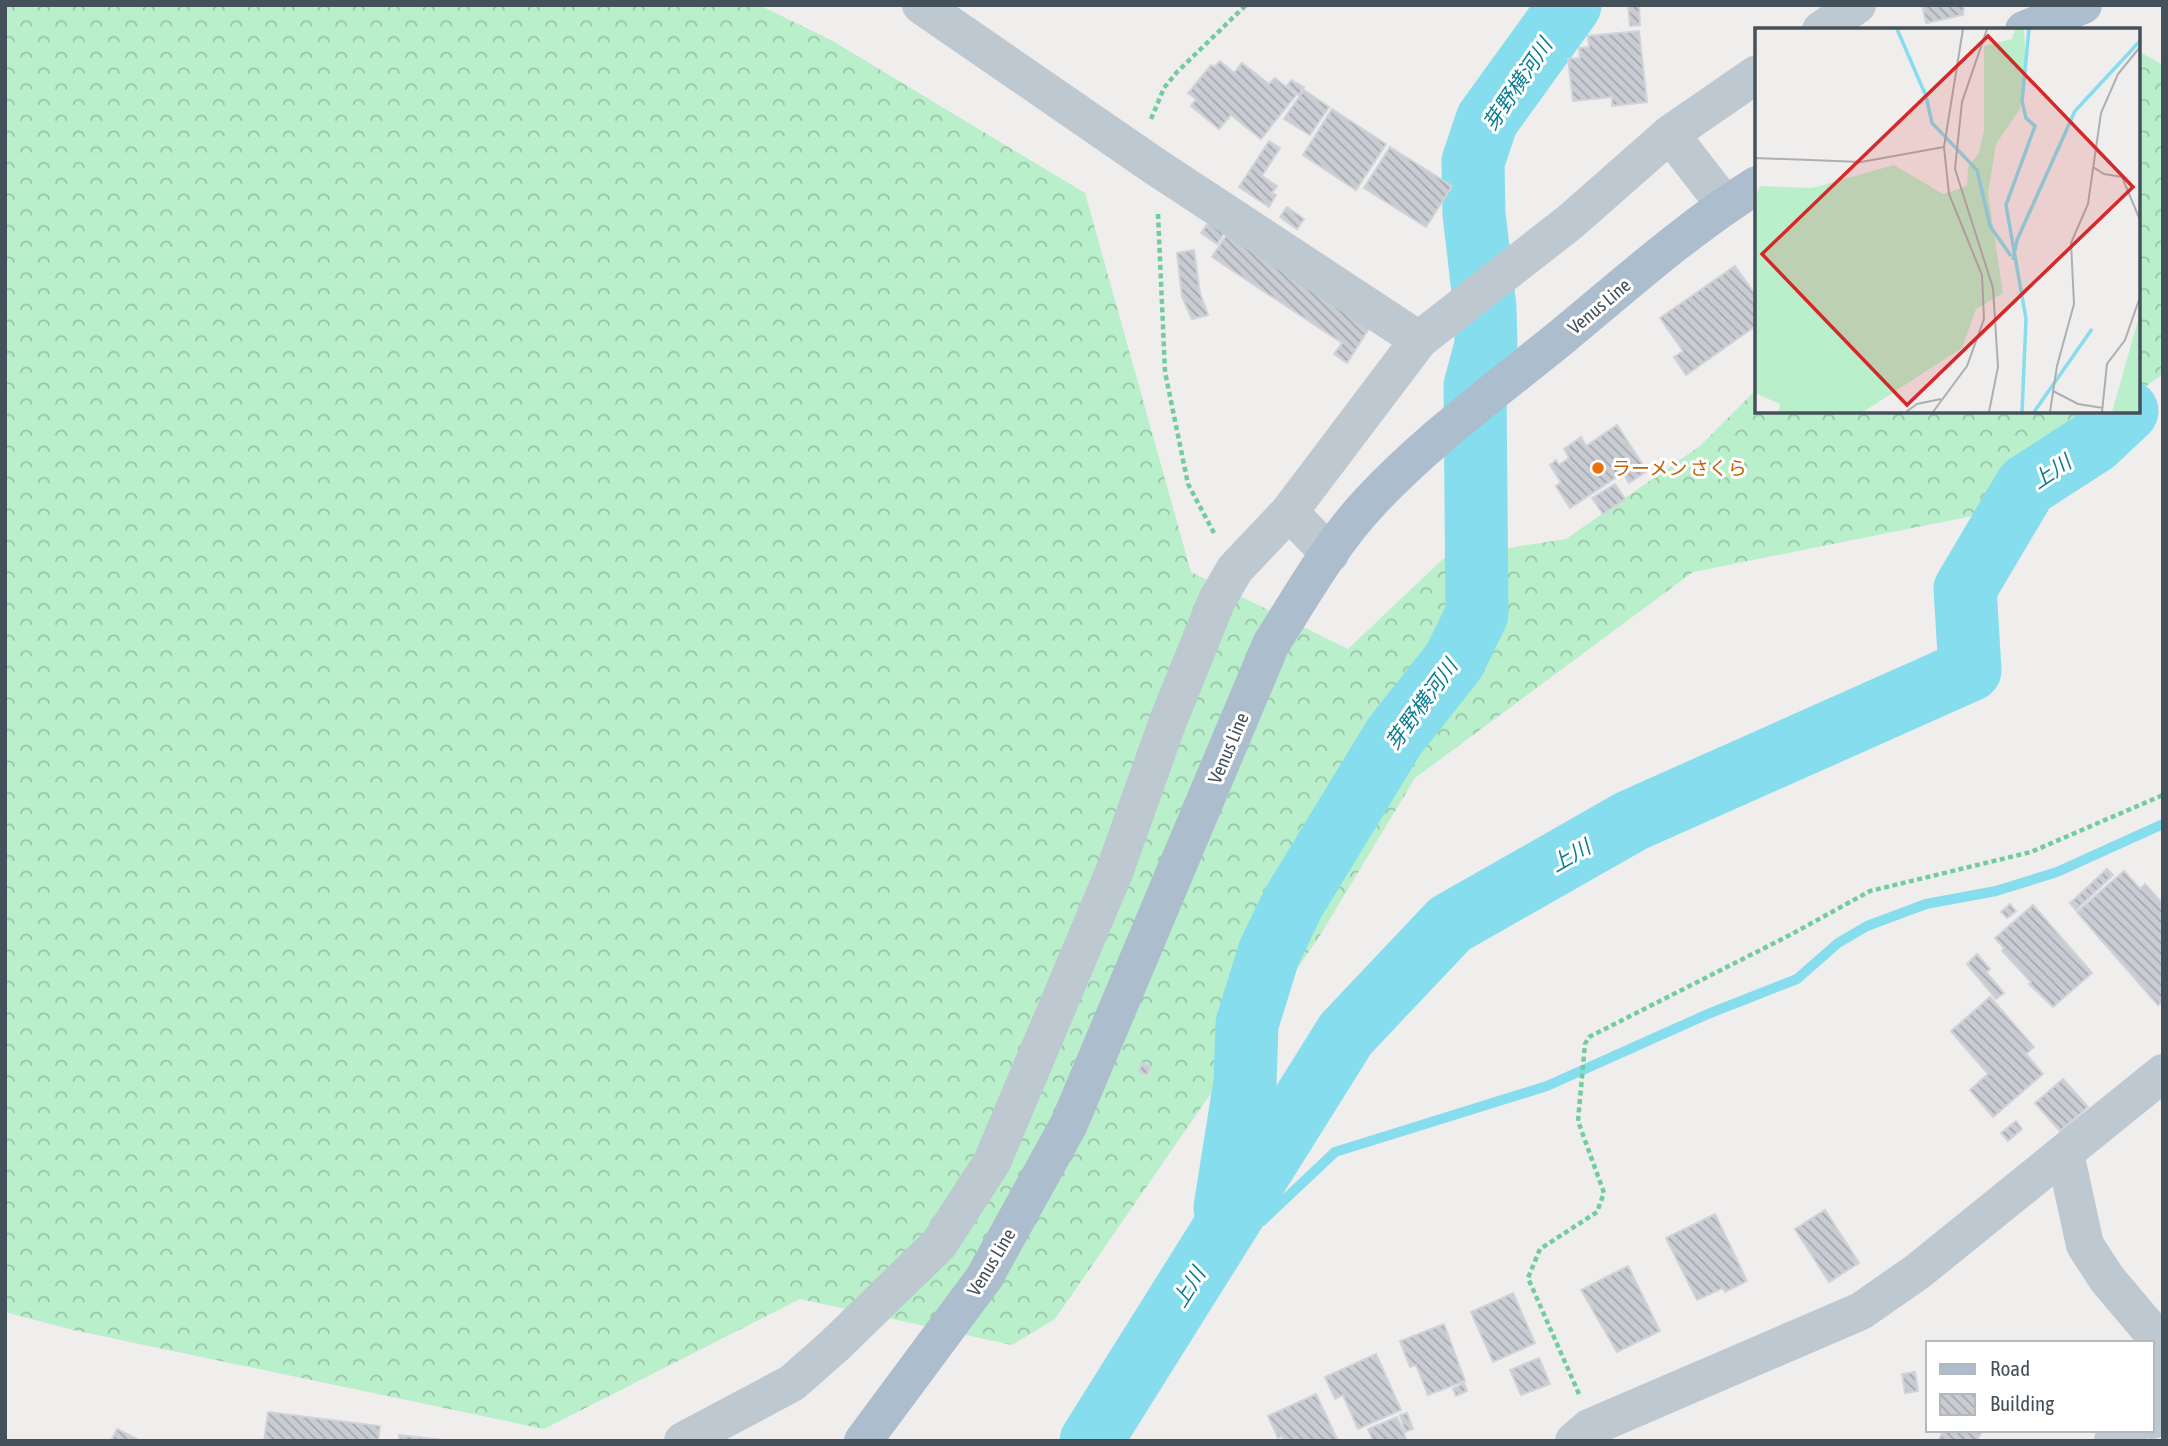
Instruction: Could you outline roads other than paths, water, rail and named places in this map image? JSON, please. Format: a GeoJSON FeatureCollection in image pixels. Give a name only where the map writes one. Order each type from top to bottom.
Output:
{"type":"FeatureCollection","features":[{"type":"Feature","properties":{"kind":"main road"},"geometry":{"type":"LineString","coordinates":[[2029,28],[2083,5]]}},
{"type":"Feature","properties":{"kind":"main road","name":"Venus Line"},"geometry":{"type":"LineString","coordinates":[[863,1441],[984,1278],[1069,1124],[1271,644],[1330,554],[1367,505],[1459,421],[1725,205],[1755,186]]}},
{"type":"Feature","properties":{"kind":"street"},"geometry":{"type":"LineString","coordinates":[[922,5],[1156,167],[1428,334]]}},
{"type":"Feature","properties":{"kind":"street"},"geometry":{"type":"LineString","coordinates":[[1824,28],[1857,5]]}},
{"type":"Feature","properties":{"kind":"street"},"geometry":{"type":"LineString","coordinates":[[683,1441],[792,1383],[834,1346],[939,1244],[992,1161],[1115,870],[1168,721],[1217,600],[1235,569],[1289,512],[1428,334],[1570,222],[1670,134],[1755,75]]}},
{"type":"Feature","properties":{"kind":"street"},"geometry":{"type":"LineString","coordinates":[[1670,134],[1725,205]]}},
{"type":"Feature","properties":{"kind":"street"},"geometry":{"type":"LineString","coordinates":[[1289,512],[1330,554]]}},
{"type":"Feature","properties":{"kind":"street"},"geometry":{"type":"LineString","coordinates":[[1581,1434],[1861,1311],[1917,1272],[2163,1073]]}},
{"type":"Feature","properties":{"kind":"street"},"geometry":{"type":"LineString","coordinates":[[2065,1153],[2085,1245],[2107,1279],[2162,1344],[2158,1417],[2154,1419]]}},
{"type":"Feature","properties":{"kind":"waterway","name":"芽野横河川"},"geometry":{"type":"LineString","coordinates":[[1225,1208],[1245,1082],[1247,1024],[1269,953],[1293,903],[1394,737],[1454,661],[1477,614],[1475,386],[1486,345],[1485,308],[1474,214],[1473,162],[1487,120],[1570,5]]}},
{"type":"Feature","properties":{"kind":"waterway","name":"上川"},"geometry":{"type":"LineString","coordinates":[[1091,1441],[1346,1034],[1450,924],[1631,821],[1970,670],[1965,589],[2026,486],[2094,442],[2125,413]]}},
{"type":"Feature","properties":{"kind":"waterway"},"geometry":{"type":"LineString","coordinates":[[1221,1234],[1262,1221],[1335,1152],[1547,1086],[1708,1014],[1797,979],[1838,943],[1867,926],[1926,904],[1996,891],[2057,872],[2163,824]]}},
{"type":"Feature","properties":{"kind":"place","name":"ラーメン さくら"},"geometry":{"type":"Point","coordinates":[1598,468]}}]}
